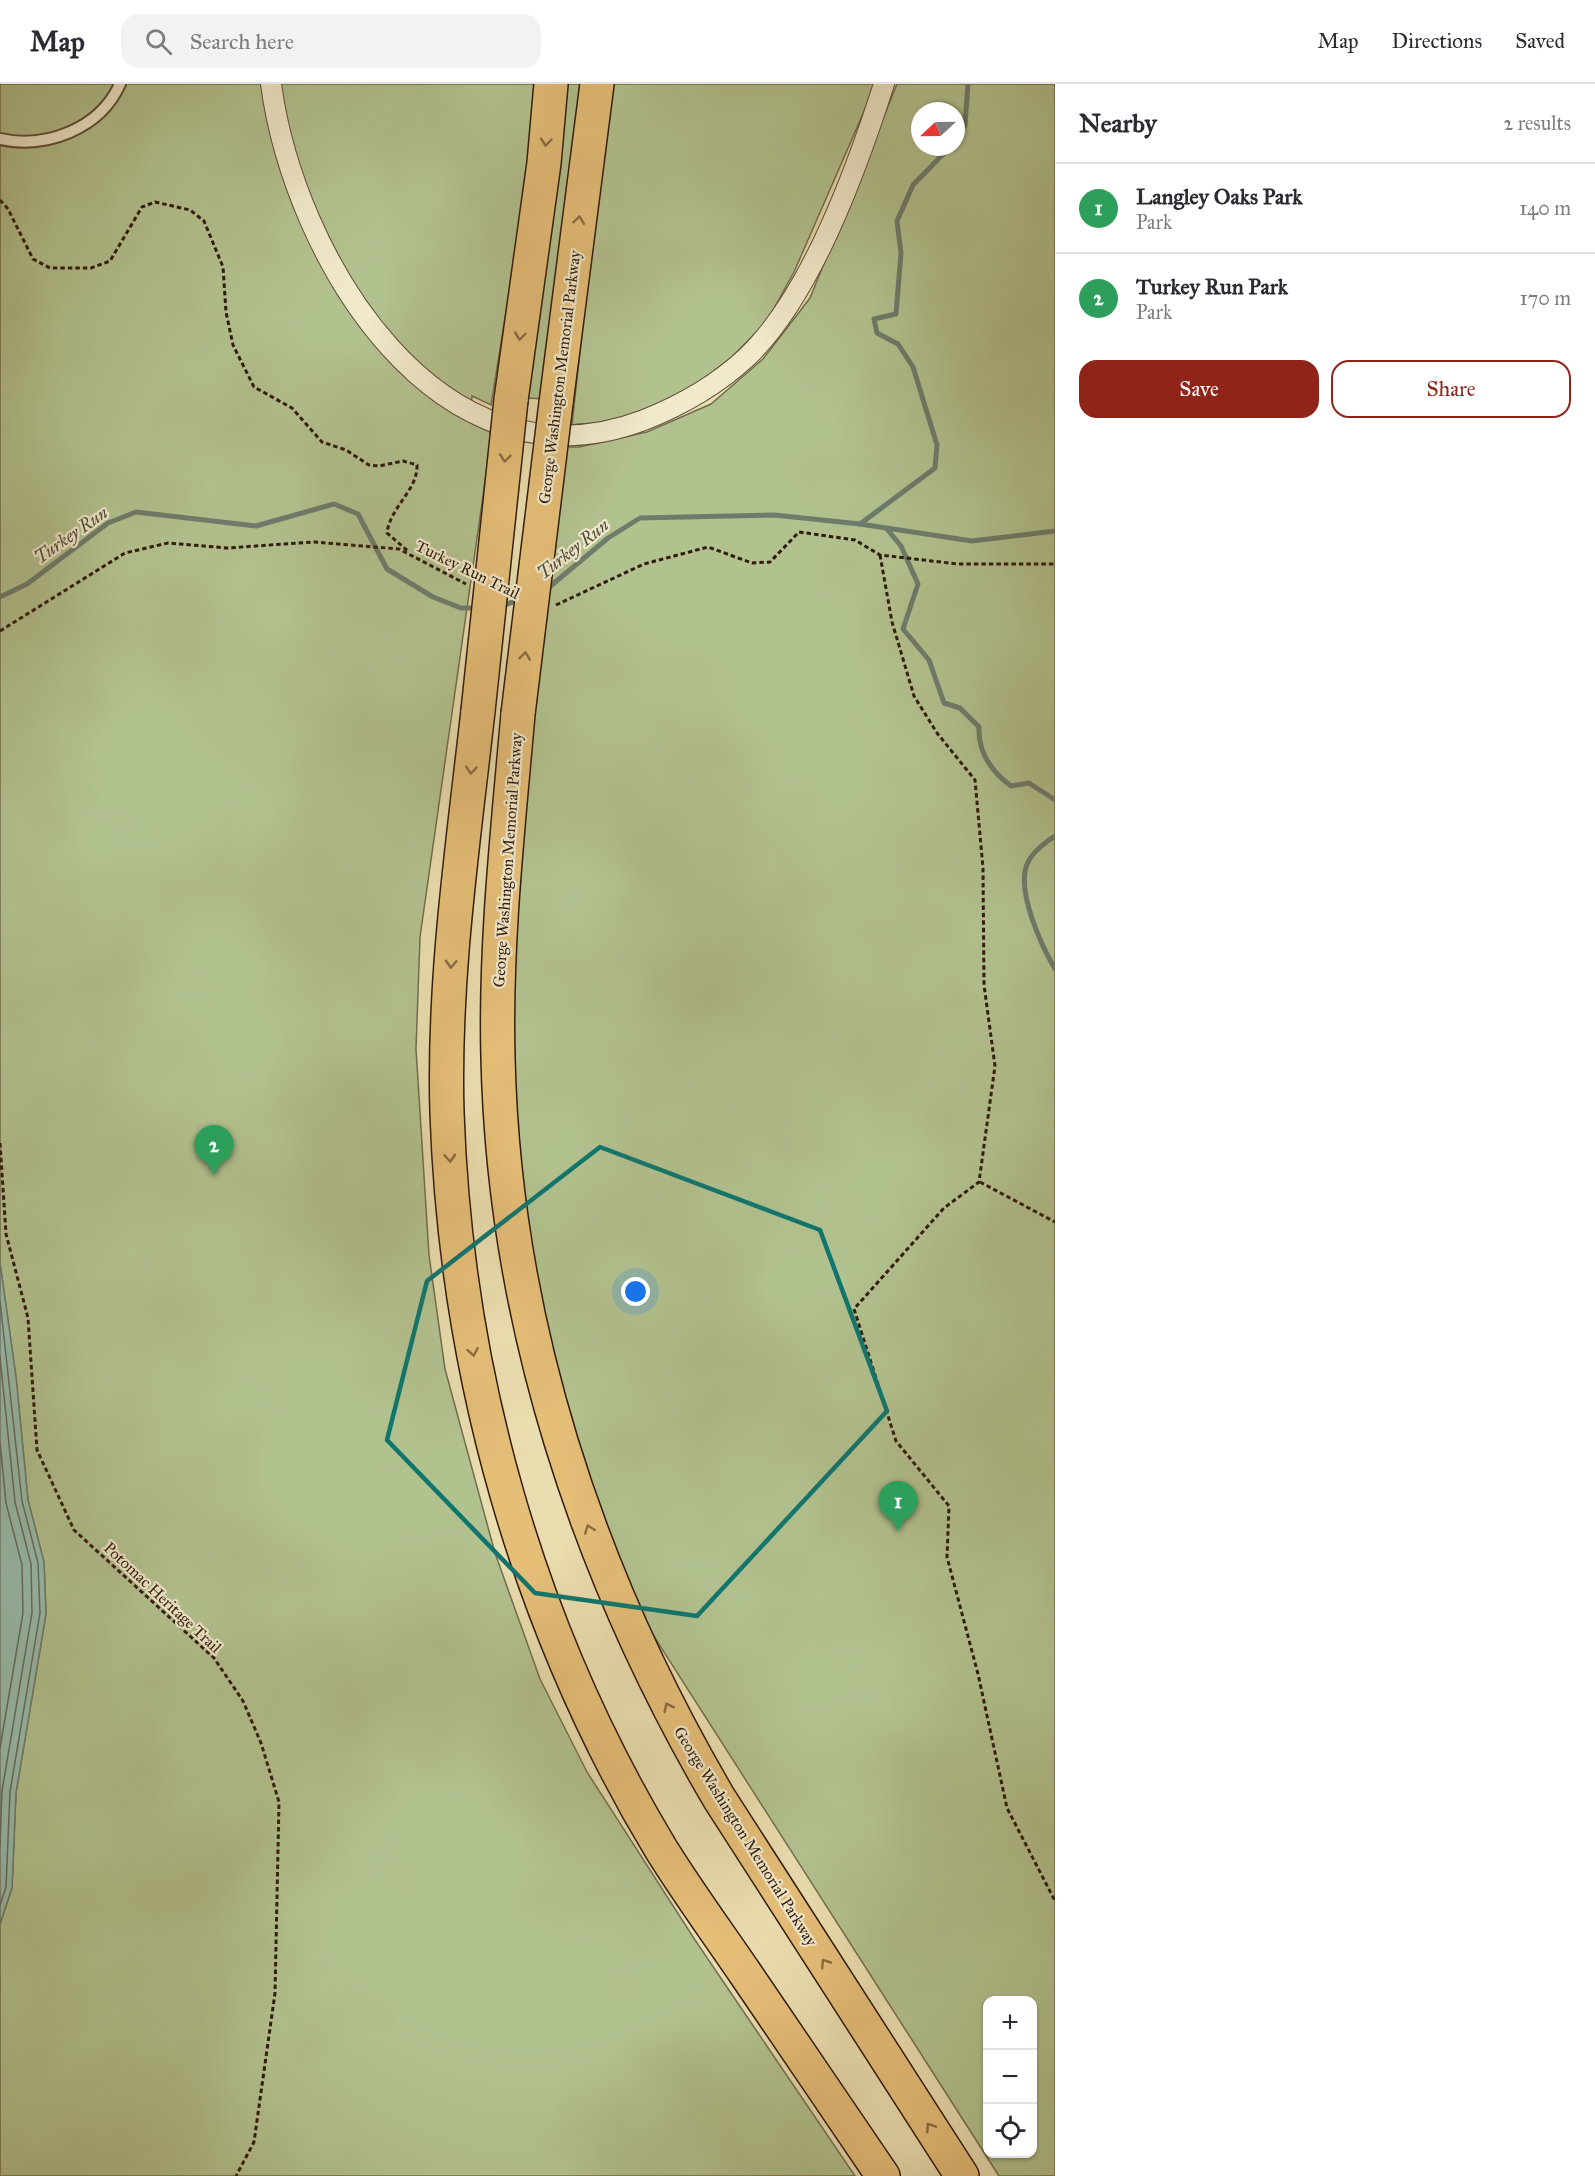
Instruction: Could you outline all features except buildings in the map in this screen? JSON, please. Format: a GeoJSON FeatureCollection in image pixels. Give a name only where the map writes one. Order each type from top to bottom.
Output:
{"type":"FeatureCollection","features":[{"type":"Feature","properties":{"kind":"highway"},"geometry":{"type":"LineString","coordinates":[[551,84],[544,163],[511,400],[452,952],[447,1111],[452,1204],[464,1293],[477,1373],[504,1490],[528,1566],[563,1656],[602,1740],[660,1846],[883,2176]]}},
{"type":"Feature","properties":{"kind":"highway","name":"George Washington Memorial Parkway"},"geometry":{"type":"LineString","coordinates":[[597,84],[518,714],[501,898],[498,1060],[503,1141],[514,1232],[527,1308],[562,1447],[613,1590],[682,1736],[719,1798],[962,2176]]}},
{"type":"Feature","properties":{"kind":"street"},"geometry":{"type":"LineString","coordinates":[[271,84],[285,152],[316,235],[337,274],[387,344],[434,390],[490,421],[538,434],[582,435],[627,426],[674,408],[717,381],[762,341],[797,292],[822,242],[857,160],[884,84]]}},
{"type":"Feature","properties":{"kind":"lane"},"geometry":{"type":"LineString","coordinates":[[0,139],[35,142],[77,129],[110,102],[120,84]]}},
{"type":"Feature","properties":{"kind":"path"},"geometry":{"type":"LineString","coordinates":[[0,200],[8,209],[33,258],[50,268],[91,268],[110,261],[142,207],[155,202],[190,210],[204,221],[223,267],[226,312],[234,345],[254,387],[292,408],[322,442],[346,450],[369,465],[379,466],[403,461],[417,465],[418,477],[388,523],[387,533],[395,537],[412,556]]}},
{"type":"Feature","properties":{"kind":"path"},"geometry":{"type":"LineString","coordinates":[[550,608],[644,564],[708,547],[752,563],[770,562],[799,532],[855,540],[880,555],[958,564],[1055,564]]}},
{"type":"Feature","properties":{"kind":"path","name":"Turkey Run Trail"},"geometry":{"type":"LineString","coordinates":[[0,631],[125,553],[168,543],[226,549],[314,542],[399,549],[475,589]]}},
{"type":"Feature","properties":{"kind":"path"},"geometry":{"type":"LineString","coordinates":[[880,555],[892,622],[914,696],[937,732],[975,780],[982,868],[984,985],[995,1066],[979,1182],[944,1208],[854,1309],[896,1441],[949,1506],[947,1557],[978,1674],[1007,1808],[1055,1901]]}},
{"type":"Feature","properties":{"kind":"path","name":"Potomac Heritage Trail"},"geometry":{"type":"LineString","coordinates":[[0,1143],[6,1234],[28,1318],[37,1450],[74,1530],[214,1658],[243,1701],[261,1743],[279,1802],[275,1993],[254,2142],[236,2176]]}},
{"type":"Feature","properties":{"kind":"path"},"geometry":{"type":"LineString","coordinates":[[979,1182],[1055,1222]]}},
{"type":"Feature","properties":{"kind":"highlighted area"},"geometry":{"type":"Polygon","coordinates":[[[600,1147],[820,1230],[887,1411],[697,1616],[535,1593],[387,1440],[427,1281],[600,1147]]]}},
{"type":"Feature","properties":{"kind":"green space"},"geometry":{"type":"Polygon","coordinates":[[[0,84],[535,84],[528,176],[491,405],[472,396],[470,422],[492,433],[420,937],[416,1049],[429,1255],[445,1369],[495,1553],[540,1679],[587,1772],[695,1940],[855,2176],[0,2176],[0,1924],[12,1888],[16,1793],[46,1614],[44,1562],[28,1500],[16,1377],[0,1263],[0,84]]]}},
{"type":"Feature","properties":{"kind":"green space"},"geometry":{"type":"Polygon","coordinates":[[[561,84],[588,84],[547,399],[527,398],[561,84]]]}},
{"type":"Feature","properties":{"kind":"green space"},"geometry":{"type":"Polygon","coordinates":[[[609,84],[876,84],[794,272],[767,321],[733,356],[697,384],[645,413],[605,422],[572,425],[609,84]]]}},
{"type":"Feature","properties":{"kind":"green space"},"geometry":{"type":"Polygon","coordinates":[[[897,84],[1055,84],[1055,2176],[999,2176],[987,2158],[1037,2158],[1037,1996],[983,1996],[983,2151],[646,1624],[610,1548],[558,1393],[517,1198],[507,1061],[529,750],[565,447],[579,447],[647,432],[711,404],[763,359],[810,298],[897,84]]]}},
{"type":"Feature","properties":{"kind":"water"},"geometry":{"type":"Polygon","coordinates":[[[0,1263],[16,1377],[28,1500],[44,1562],[46,1614],[16,1793],[12,1888],[0,1924],[0,1263]]]}},
{"type":"Feature","properties":{"kind":"waterway"},"geometry":{"type":"LineString","coordinates":[[965,125],[968,84]]}},
{"type":"Feature","properties":{"kind":"waterway"},"geometry":{"type":"LineString","coordinates":[[860,524],[935,468],[937,445],[913,367],[898,344],[877,333],[874,319],[896,314],[901,253],[897,221],[913,185],[941,156]]}},
{"type":"Feature","properties":{"kind":"waterway","name":"Turkey Run"},"geometry":{"type":"LineString","coordinates":[[0,597],[27,584],[108,523],[136,512],[256,526],[334,504],[358,514],[387,569],[433,597],[461,608],[478,608]]}},
{"type":"Feature","properties":{"kind":"waterway","name":"Turkey Run"},"geometry":{"type":"LineString","coordinates":[[547,589],[608,538],[640,518],[774,515],[860,524],[972,541],[1055,531]]}},
{"type":"Feature","properties":{"kind":"waterway"},"geometry":{"type":"LineString","coordinates":[[887,529],[901,546],[918,584],[903,629],[929,660],[944,703],[960,708],[979,727],[981,745],[987,761],[1004,780],[1011,786],[1029,783],[1055,800]]}},
{"type":"Feature","properties":{"kind":"waterway","name":"Turkey Run"},"geometry":{"type":"LineString","coordinates":[[499,607],[521,599]]}},
{"type":"Feature","properties":{"kind":"waterway"},"geometry":{"type":"LineString","coordinates":[[1055,836],[1034,853],[1026,867],[1024,878],[1032,919],[1055,969]]}},
{"type":"Feature","properties":{"kind":"place","name":"Turkey Run Park"},"geometry":{"type":"Point","coordinates":[214,1175]}},
{"type":"Feature","properties":{"kind":"place","name":"Langley Oaks Park"},"geometry":{"type":"Point","coordinates":[898,1531]}}]}
